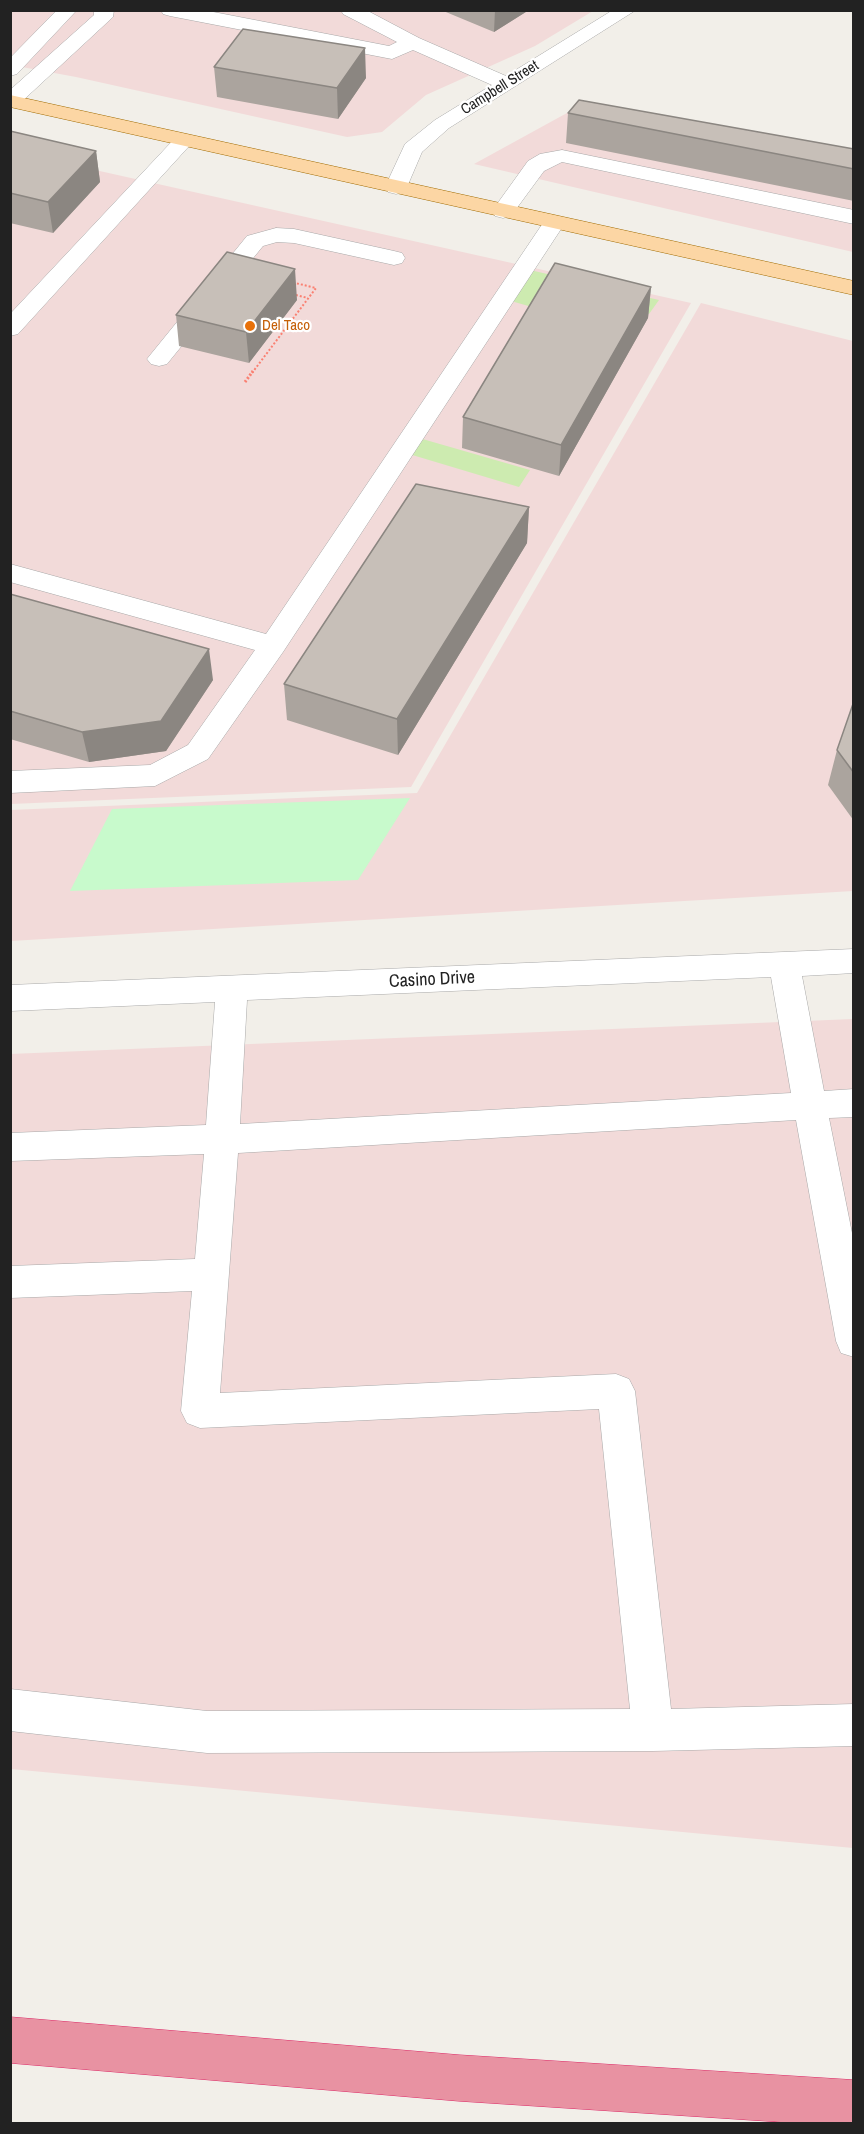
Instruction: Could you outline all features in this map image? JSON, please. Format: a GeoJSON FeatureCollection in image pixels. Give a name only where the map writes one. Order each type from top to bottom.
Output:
{"type":"FeatureCollection","features":[{"type":"Feature","properties":{"kind":"highway"},"geometry":{"type":"LineString","coordinates":[[10,2040],[459,2078],[854,2103]]}},
{"type":"Feature","properties":{"kind":"main road"},"geometry":{"type":"LineString","coordinates":[[15,106],[184,140],[854,288]]}},
{"type":"Feature","properties":{"kind":"street"},"geometry":{"type":"LineString","coordinates":[[10,70],[68,10]]}},
{"type":"Feature","properties":{"kind":"street"},"geometry":{"type":"LineString","coordinates":[[15,106],[37,75],[103,17],[104,10]]}},
{"type":"Feature","properties":{"kind":"street"},"geometry":{"type":"LineString","coordinates":[[170,10],[392,53],[412,42]]}},
{"type":"Feature","properties":{"kind":"street"},"geometry":{"type":"LineString","coordinates":[[350,10],[412,42],[505,83]]}},
{"type":"Feature","properties":{"kind":"street","name":"Campbell Street"},"geometry":{"type":"LineString","coordinates":[[396,187],[413,149],[442,124],[505,83],[627,10]]}},
{"type":"Feature","properties":{"kind":"street"},"geometry":{"type":"LineString","coordinates":[[10,329],[184,140]]}},
{"type":"Feature","properties":{"kind":"street"},"geometry":{"type":"LineString","coordinates":[[503,211],[536,166],[548,159],[562,156],[854,218]]}},
{"type":"Feature","properties":{"kind":"street"},"geometry":{"type":"LineString","coordinates":[[10,782],[155,775],[198,752],[273,645],[554,223]]}},
{"type":"Feature","properties":{"kind":"street"},"geometry":{"type":"LineString","coordinates":[[159,359],[255,241],[276,235],[294,236],[394,258]]}},
{"type":"Feature","properties":{"kind":"street"},"geometry":{"type":"LineString","coordinates":[[10,573],[273,645]]}},
{"type":"Feature","properties":{"kind":"street","name":"Casino Drive"},"geometry":{"type":"LineString","coordinates":[[10,998],[854,961]]}},
{"type":"Feature","properties":{"kind":"street"},"geometry":{"type":"LineString","coordinates":[[784,964],[854,1341]]}},
{"type":"Feature","properties":{"kind":"street"},"geometry":{"type":"LineString","coordinates":[[232,988],[200,1411],[616,1391],[652,1730]]}},
{"type":"Feature","properties":{"kind":"street"},"geometry":{"type":"LineString","coordinates":[[10,1148],[222,1139],[854,1103]]}},
{"type":"Feature","properties":{"kind":"street"},"geometry":{"type":"LineString","coordinates":[[10,1282],[211,1274]]}},
{"type":"Feature","properties":{"kind":"street"},"geometry":{"type":"LineString","coordinates":[[10,1710],[207,1732],[652,1730],[854,1725]]}},
{"type":"Feature","properties":{"kind":"path"},"geometry":{"type":"LineString","coordinates":[[245,382],[316,288],[285,280]]}},
{"type":"Feature","properties":{"kind":"path"},"geometry":{"type":"LineString","coordinates":[[288,292],[308,298]]}},
{"type":"Feature","properties":{"kind":"shaded area"},"geometry":{"type":"Polygon","coordinates":[[[10,11],[593,11],[535,46],[426,95],[382,132],[347,137],[76,77],[11,65],[10,11]]]}},
{"type":"Feature","properties":{"kind":"shaded area"},"geometry":{"type":"Polygon","coordinates":[[[587,102],[853,155],[853,252],[474,164],[587,102]]]}},
{"type":"Feature","properties":{"kind":"shaded area"},"geometry":{"type":"Polygon","coordinates":[[[10,151],[691,303],[411,787],[11,804],[10,151]]]}},
{"type":"Feature","properties":{"kind":"shaded area"},"geometry":{"type":"Polygon","coordinates":[[[701,303],[853,341],[853,891],[11,941],[10,810],[417,793],[701,303]]]}},
{"type":"Feature","properties":{"kind":"shaded area"},"geometry":{"type":"Polygon","coordinates":[[[853,1019],[853,1848],[11,1769],[10,1054],[853,1019]]]}},
{"type":"Feature","properties":{"kind":"green space"},"geometry":{"type":"Polygon","coordinates":[[[530,270],[659,300],[649,314],[550,291],[539,309],[511,301],[530,270]]]}},
{"type":"Feature","properties":{"kind":"green space"},"geometry":{"type":"Polygon","coordinates":[[[419,438],[530,470],[519,487],[409,454],[419,438]]]}},
{"type":"Feature","properties":{"kind":"green space"},"geometry":{"type":"Polygon","coordinates":[[[410,798],[358,880],[70,891],[112,809],[410,798]]]}},
{"type":"Feature","properties":{"kind":"building"},"geometry":{"type":"Polygon","coordinates":[[[243,29],[365,48],[337,88],[214,67],[243,29]]]}},
{"type":"Feature","properties":{"kind":"building"},"geometry":{"type":"Polygon","coordinates":[[[579,100],[854,149],[854,169],[568,113],[579,100]]]}},
{"type":"Feature","properties":{"kind":"building"},"geometry":{"type":"Polygon","coordinates":[[[10,131],[96,151],[48,202],[10,193],[10,131]]]}},
{"type":"Feature","properties":{"kind":"building"},"geometry":{"type":"Polygon","coordinates":[[[227,252],[295,269],[246,332],[176,315],[227,252]]]}},
{"type":"Feature","properties":{"kind":"building"},"geometry":{"type":"Polygon","coordinates":[[[555,263],[651,287],[561,445],[463,417],[555,263]]]}},
{"type":"Feature","properties":{"kind":"building"},"geometry":{"type":"Polygon","coordinates":[[[416,484],[529,507],[397,719],[284,684],[416,484]]]}},
{"type":"Feature","properties":{"kind":"building"},"geometry":{"type":"Polygon","coordinates":[[[10,594],[209,649],[161,721],[82,732],[10,711],[10,594]]]}},
{"type":"Feature","properties":{"kind":"building"},"geometry":{"type":"Polygon","coordinates":[[[854,701],[854,773],[837,750],[854,701]]]}},
{"type":"Feature","properties":{"kind":"place","name":"Del Taco"},"geometry":{"type":"Point","coordinates":[250,326]}}]}
